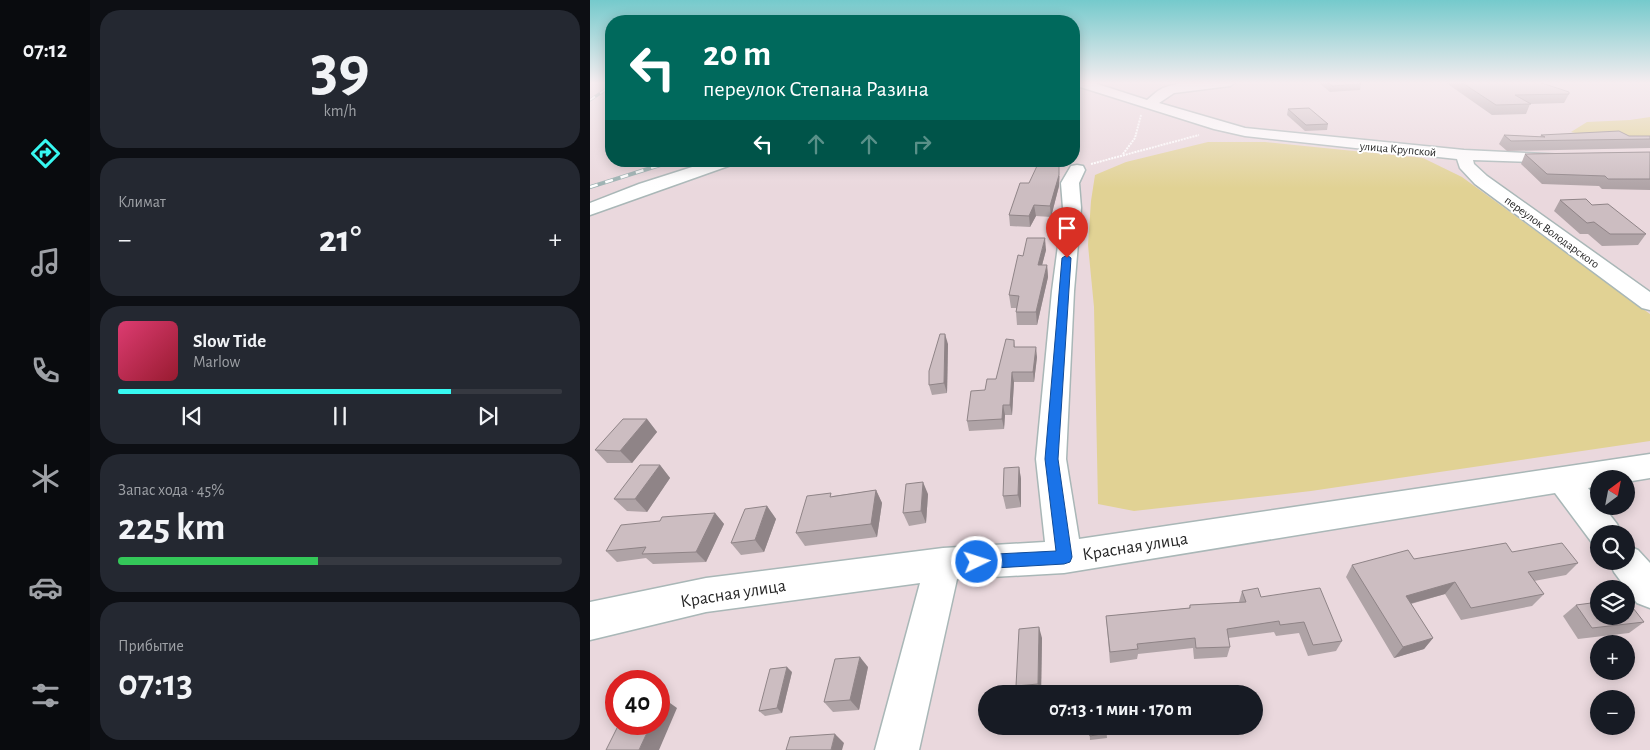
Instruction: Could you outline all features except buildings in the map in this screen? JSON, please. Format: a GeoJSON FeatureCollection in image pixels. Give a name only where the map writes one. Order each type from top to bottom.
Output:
{"type":"FeatureCollection","features":[{"type":"Feature","properties":{"kind":"street","name":"улица Крупской"},"geometry":{"type":"LineString","coordinates":[[1190,117],[1231,130],[1298,139],[1504,158],[1570,158]]}},
{"type":"Feature","properties":{"kind":"street","name":"переулок Володарского"},"geometry":{"type":"LineString","coordinates":[[1464,155],[1466,165],[1481,180],[1650,303]]}},
{"type":"Feature","properties":{"kind":"street"},"geometry":{"type":"LineString","coordinates":[[590,209],[645,188],[710,167]]}},
{"type":"Feature","properties":{"kind":"street"},"geometry":{"type":"LineString","coordinates":[[1064,557],[1051,459],[1063,291],[1072,208],[1070,183],[1077,170]]}},
{"type":"Feature","properties":{"kind":"street"},"geometry":{"type":"LineString","coordinates":[[1620,282],[1650,277]]}},
{"type":"Feature","properties":{"kind":"street","name":"Красная улица"},"geometry":{"type":"LineString","coordinates":[[590,621],[706,595],[943,564],[1064,557],[1564,481],[1650,466]]}},
{"type":"Feature","properties":{"kind":"street"},"geometry":{"type":"LineString","coordinates":[[1564,481],[1598,525]]}},
{"type":"Feature","properties":{"kind":"street"},"geometry":{"type":"LineString","coordinates":[[897,750],[943,564]]}},
{"type":"Feature","properties":{"kind":"street"},"geometry":{"type":"LineString","coordinates":[[1633,570],[1650,591]]}},
{"type":"Feature","properties":{"kind":"path"},"geometry":{"type":"LineString","coordinates":[[1122,154],[1136,138],[1140,117]]}},
{"type":"Feature","properties":{"kind":"path"},"geometry":{"type":"LineString","coordinates":[[1077,170],[1122,154],[1189,137],[1231,130]]}},
{"type":"Feature","properties":{"kind":"shaded area"},"geometry":{"type":"Polygon","coordinates":[[[1650,117],[1650,136],[1604,140],[1571,132],[1587,122],[1650,117]]]}},
{"type":"Feature","properties":{"kind":"shaded area"},"geometry":{"type":"Polygon","coordinates":[[[1208,142],[1265,142],[1423,158],[1462,177],[1650,314],[1650,441],[1311,491],[1134,511],[1098,504],[1094,307],[1088,245],[1095,175],[1126,162],[1208,142]]]}},
{"type":"Feature","properties":{"kind":"railway"},"geometry":{"type":"LineString","coordinates":[[590,187],[654,167]]}},
{"type":"Feature","properties":{"kind":"route"},"geometry":{"type":"LineString","coordinates":[[977,562],[1064,557],[1051,459],[1067,258]]}}]}
